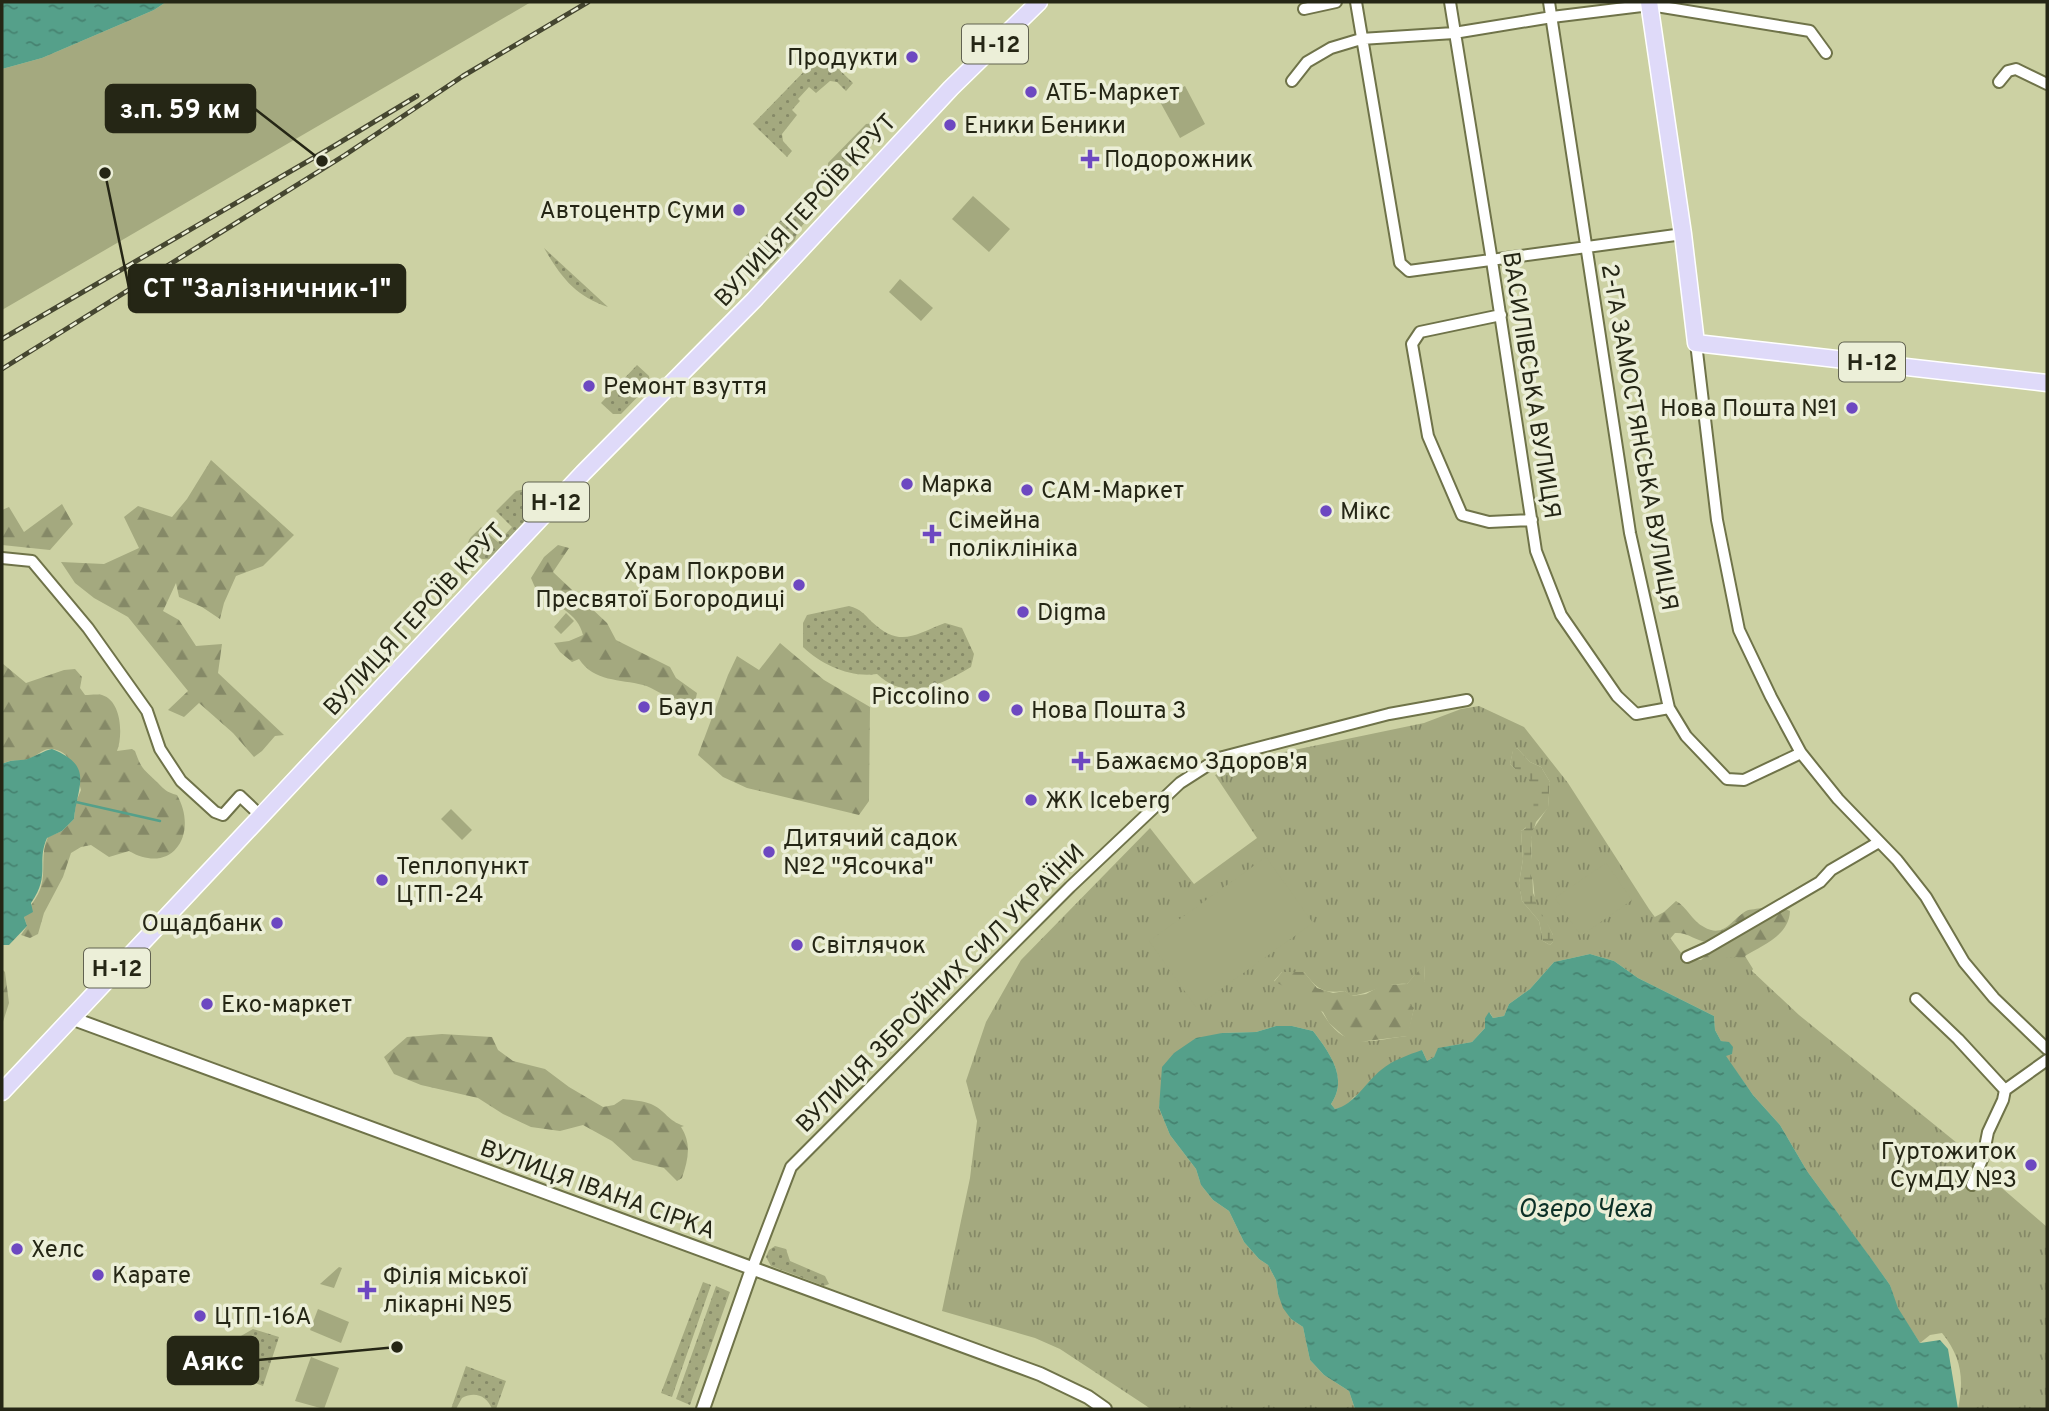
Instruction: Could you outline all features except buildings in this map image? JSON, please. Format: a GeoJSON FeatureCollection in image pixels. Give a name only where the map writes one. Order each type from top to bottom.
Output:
{"type":"FeatureCollection","features":[{"type":"Feature","properties":{"kind":"main road","name":"ВУЛИЦЯ ГЕРОЇВ КРУТ"},"geometry":{"type":"LineString","coordinates":[[2,1092],[583,473],[754,300],[942,97],[1039,2]]}},
{"type":"Feature","properties":{"kind":"main road"},"geometry":{"type":"LineString","coordinates":[[1649,4],[1696,343]]}},
{"type":"Feature","properties":{"kind":"main road","name":"Н-12"},"geometry":{"type":"LineString","coordinates":[[1696,343],[2047,383]]}},
{"type":"Feature","properties":{"kind":"street"},"geometry":{"type":"LineString","coordinates":[[1304,9],[1336,2]]}},
{"type":"Feature","properties":{"kind":"street"},"geometry":{"type":"LineString","coordinates":[[1356,2],[1400,263],[1409,271],[1683,234]]}},
{"type":"Feature","properties":{"kind":"street","name":"ВАСИЛІВСЬКА ВУЛИЦЯ"},"geometry":{"type":"LineString","coordinates":[[1450,2],[1536,551],[1561,615],[1617,696],[1636,714],[1669,708]]}},
{"type":"Feature","properties":{"kind":"street","name":"2-ГА ЗАМОСТЯНСЬКА ВУЛИЦЯ"},"geometry":{"type":"LineString","coordinates":[[1549,2],[1630,533],[1669,708],[1686,736],[1727,779],[1744,780],[1801,752]]}},
{"type":"Feature","properties":{"kind":"street"},"geometry":{"type":"LineString","coordinates":[[1292,81],[1307,62],[1331,48],[1361,39],[1454,33],[1649,4],[1810,32],[1826,53]]}},
{"type":"Feature","properties":{"kind":"street"},"geometry":{"type":"LineString","coordinates":[[1999,82],[2008,71],[2016,69],[2047,84]]}},
{"type":"Feature","properties":{"kind":"street"},"geometry":{"type":"LineString","coordinates":[[1501,315],[1420,332],[1412,344],[1428,436],[1462,515],[1489,522],[1532,520]]}},
{"type":"Feature","properties":{"kind":"street"},"geometry":{"type":"LineString","coordinates":[[1696,343],[1717,520],[1739,630],[1801,752],[1838,799],[1897,860],[1926,897],[1964,962],[1994,999],[2047,1049]]}},
{"type":"Feature","properties":{"kind":"street"},"geometry":{"type":"LineString","coordinates":[[2,558],[32,561],[88,628],[147,711],[160,749],[181,781],[215,812],[223,815],[240,796],[260,815]]}},
{"type":"Feature","properties":{"kind":"street","name":"ВУЛИЦЯ ЗБРОЙНИХ СИЛ УКРАЇНИ"},"geometry":{"type":"LineString","coordinates":[[703,1409],[752,1269],[792,1167],[1070,887],[1180,783],[1219,758],[1389,714],[1467,700]]}},
{"type":"Feature","properties":{"kind":"street"},"geometry":{"type":"LineString","coordinates":[[1687,957],[1820,882],[1831,870],[1879,842]]}},
{"type":"Feature","properties":{"kind":"street"},"geometry":{"type":"LineString","coordinates":[[1916,999],[2005,1090]]}},
{"type":"Feature","properties":{"kind":"street","name":"ВУЛИЦЯ ІВАНА СІРКА"},"geometry":{"type":"LineString","coordinates":[[71,1018],[1040,1374],[1088,1397],[1105,1409]]}},
{"type":"Feature","properties":{"kind":"street"},"geometry":{"type":"LineString","coordinates":[[1972,1185],[1983,1157],[1988,1132],[2005,1090],[2047,1060]]}},
{"type":"Feature","properties":{"kind":"green space"},"geometry":{"type":"Polygon","coordinates":[[[166,2],[531,2],[2,310],[2,69],[42,58],[154,10],[166,2]]]}},
{"type":"Feature","properties":{"kind":"green space"},"geometry":{"type":"Polygon","coordinates":[[[822,53],[853,83],[846,91],[837,82],[830,81],[816,93],[809,87],[798,99],[800,101],[792,110],[797,115],[782,134],[783,141],[792,151],[787,157],[753,124],[822,53]]]}},
{"type":"Feature","properties":{"kind":"green space"},"geometry":{"type":"Polygon","coordinates":[[[1185,86],[1205,124],[1180,138],[1159,100],[1185,86]]]}},
{"type":"Feature","properties":{"kind":"green space"},"geometry":{"type":"Polygon","coordinates":[[[874,123],[881,131],[879,137],[841,177],[832,178],[828,174],[828,163],[866,124],[874,123]]]}},
{"type":"Feature","properties":{"kind":"green space"},"geometry":{"type":"Polygon","coordinates":[[[973,196],[1010,229],[989,252],[952,219],[973,196]]]}},
{"type":"Feature","properties":{"kind":"green space"},"geometry":{"type":"Polygon","coordinates":[[[801,200],[814,210],[813,214],[798,230],[795,240],[759,279],[754,279],[738,264],[801,200]]]}},
{"type":"Feature","properties":{"kind":"green space"},"geometry":{"type":"Polygon","coordinates":[[[544,248],[608,307],[586,297],[570,284],[544,248]]]}},
{"type":"Feature","properties":{"kind":"green space"},"geometry":{"type":"Polygon","coordinates":[[[900,279],[933,308],[921,321],[889,292],[900,279]]]}},
{"type":"Feature","properties":{"kind":"green space"},"geometry":{"type":"Polygon","coordinates":[[[637,365],[649,376],[650,384],[621,414],[613,414],[601,403],[637,365]]]}},
{"type":"Feature","properties":{"kind":"green space"},"geometry":{"type":"Polygon","coordinates":[[[211,460],[294,535],[263,566],[236,576],[220,619],[179,597],[176,583],[163,611],[179,620],[196,646],[222,644],[218,673],[284,735],[275,736],[254,757],[233,733],[199,703],[184,717],[168,710],[188,691],[128,617],[94,598],[75,583],[61,562],[104,564],[139,548],[124,517],[138,506],[172,517],[187,499],[211,460]]]}},
{"type":"Feature","properties":{"kind":"green space"},"geometry":{"type":"Polygon","coordinates":[[[525,489],[535,496],[537,508],[490,559],[473,556],[467,545],[470,538],[481,527],[498,542],[512,527],[496,511],[516,491],[525,489]]]}},
{"type":"Feature","properties":{"kind":"green space"},"geometry":{"type":"Polygon","coordinates":[[[62,504],[73,524],[50,550],[2,545],[2,510],[9,507],[24,532],[62,504]]]}},
{"type":"Feature","properties":{"kind":"green space"},"geometry":{"type":"Polygon","coordinates":[[[558,545],[569,548],[553,572],[607,623],[616,640],[670,667],[676,678],[697,693],[695,702],[669,697],[643,685],[600,676],[579,659],[572,662],[560,652],[554,643],[583,635],[580,627],[571,615],[538,591],[531,578],[544,557],[558,545]]]}},
{"type":"Feature","properties":{"kind":"green space"},"geometry":{"type":"Polygon","coordinates":[[[849,606],[862,612],[882,630],[899,637],[916,635],[945,623],[962,628],[974,654],[971,667],[936,685],[912,689],[900,688],[877,674],[857,674],[828,665],[803,647],[803,623],[807,615],[849,606]]]}},
{"type":"Feature","properties":{"kind":"green space"},"geometry":{"type":"Polygon","coordinates":[[[566,613],[574,621],[561,634],[554,627],[566,613]]]}},
{"type":"Feature","properties":{"kind":"green space"},"geometry":{"type":"Polygon","coordinates":[[[780,643],[824,680],[870,707],[869,801],[859,815],[747,788],[723,777],[698,755],[737,656],[759,670],[780,643]]]}},
{"type":"Feature","properties":{"kind":"green space"},"geometry":{"type":"Polygon","coordinates":[[[2,663],[26,683],[75,669],[82,677],[80,688],[85,695],[102,695],[114,704],[120,728],[117,751],[135,751],[146,772],[166,790],[177,795],[185,824],[177,847],[169,855],[158,858],[144,857],[129,851],[109,857],[91,845],[71,853],[63,877],[44,913],[38,934],[30,938],[21,935],[27,926],[24,917],[41,887],[48,837],[62,831],[74,819],[81,790],[72,763],[57,750],[49,749],[29,759],[2,764],[2,663]]]}},
{"type":"Feature","properties":{"kind":"green space"},"geometry":{"type":"Polygon","coordinates":[[[1479,706],[1524,727],[1568,783],[1649,909],[1687,961],[1737,957],[1799,1015],[1957,1143],[2003,1189],[2047,1227],[2047,1409],[1958,1409],[1960,1369],[1949,1342],[1942,1333],[1930,1335],[1920,1343],[1897,1308],[1890,1285],[1807,1171],[1780,1125],[1753,1095],[1725,1056],[1729,1043],[1721,1041],[1715,1030],[1714,1016],[1638,978],[1614,961],[1590,954],[1554,962],[1530,989],[1509,1004],[1504,1016],[1493,1018],[1490,1013],[1485,1018],[1485,1028],[1472,1042],[1439,1048],[1434,1057],[1427,1061],[1422,1050],[1354,1097],[1345,1107],[1335,1109],[1331,1104],[1338,1085],[1337,1075],[1325,1048],[1313,1031],[1292,1026],[1276,1026],[1256,1032],[1222,1033],[1162,1089],[1159,1108],[1170,1135],[1196,1169],[1201,1185],[1213,1200],[1229,1211],[1244,1242],[1268,1265],[1276,1280],[1278,1294],[1291,1319],[1303,1327],[1310,1360],[1324,1375],[1349,1391],[1355,1409],[1151,1409],[1060,1349],[1035,1338],[942,1311],[970,1178],[977,1121],[966,1081],[986,1022],[1021,960],[1150,828],[1194,884],[1257,838],[1215,775],[1251,759],[1424,723],[1461,709],[1479,706]],[[1517,748],[1513,751],[1510,764],[1515,769],[1525,771],[1534,803],[1531,820],[1521,831],[1523,859],[1519,883],[1522,901],[1539,921],[1543,941],[1550,945],[1553,935],[1535,901],[1533,880],[1529,872],[1532,831],[1548,807],[1550,782],[1541,767],[1530,762],[1517,748]],[[1424,965],[1407,984],[1392,985],[1351,996],[1345,991],[1331,992],[1321,989],[1304,972],[1282,972],[1274,981],[1312,1000],[1330,1024],[1347,1038],[1375,1041],[1407,1036],[1414,1008],[1399,996],[1425,981],[1424,965]]]}},
{"type":"Feature","properties":{"kind":"green space"},"geometry":{"type":"Polygon","coordinates":[[[1517,748],[1530,762],[1541,767],[1550,782],[1548,808],[1536,822],[1531,839],[1533,893],[1553,935],[1550,945],[1543,941],[1539,921],[1522,901],[1519,883],[1523,859],[1521,831],[1526,828],[1515,769],[1510,764],[1513,750],[1517,748]]]}},
{"type":"Feature","properties":{"kind":"green space"},"geometry":{"type":"Polygon","coordinates":[[[451,809],[472,830],[462,840],[441,819],[451,809]]]}},
{"type":"Feature","properties":{"kind":"green space"},"geometry":{"type":"Polygon","coordinates":[[[1266,857],[1313,923],[1196,1007],[1149,941],[1266,857]]]}},
{"type":"Feature","properties":{"kind":"green space"},"geometry":{"type":"Polygon","coordinates":[[[1606,863],[1632,900],[1581,936],[1555,898],[1606,863]]]}},
{"type":"Feature","properties":{"kind":"green space"},"geometry":{"type":"Polygon","coordinates":[[[1676,901],[1700,924],[1717,931],[1748,910],[1762,908],[1767,912],[1785,909],[1790,911],[1780,933],[1745,956],[1753,969],[1750,974],[1700,961],[1711,950],[1708,942],[1680,933],[1675,933],[1669,940],[1651,919],[1676,901]]]}},
{"type":"Feature","properties":{"kind":"green space"},"geometry":{"type":"Polygon","coordinates":[[[1424,964],[1425,981],[1414,1008],[1408,1036],[1358,1042],[1347,1039],[1329,1023],[1323,1012],[1274,982],[1282,972],[1304,972],[1317,988],[1333,993],[1345,991],[1352,996],[1366,994],[1382,985],[1407,984],[1424,964]]]}},
{"type":"Feature","properties":{"kind":"green space"},"geometry":{"type":"Polygon","coordinates":[[[2,969],[5,972],[9,1003],[2,1025],[2,969]]]}},
{"type":"Feature","properties":{"kind":"green space"},"geometry":{"type":"Polygon","coordinates":[[[442,1034],[492,1037],[498,1050],[513,1061],[545,1069],[603,1107],[614,1105],[623,1099],[656,1106],[684,1126],[681,1127],[687,1140],[688,1152],[682,1178],[677,1181],[664,1168],[633,1160],[612,1141],[583,1125],[560,1131],[531,1127],[478,1098],[421,1085],[394,1074],[384,1057],[407,1037],[442,1034]]]}},
{"type":"Feature","properties":{"kind":"green space"},"geometry":{"type":"Polygon","coordinates":[[[775,1246],[786,1249],[790,1261],[825,1276],[829,1284],[824,1286],[771,1266],[766,1257],[769,1250],[775,1246]]]}},
{"type":"Feature","properties":{"kind":"green space"},"geometry":{"type":"Polygon","coordinates":[[[339,1267],[342,1268],[334,1288],[320,1284],[339,1267]]]}},
{"type":"Feature","properties":{"kind":"green space"},"geometry":{"type":"Polygon","coordinates":[[[703,1282],[711,1285],[672,1397],[661,1393],[703,1282]]]}},
{"type":"Feature","properties":{"kind":"green space"},"geometry":{"type":"Polygon","coordinates":[[[716,1286],[730,1292],[690,1405],[676,1399],[716,1286]]]}},
{"type":"Feature","properties":{"kind":"green space"},"geometry":{"type":"Polygon","coordinates":[[[318,1309],[349,1322],[341,1343],[310,1330],[318,1309]]]}},
{"type":"Feature","properties":{"kind":"green space"},"geometry":{"type":"Polygon","coordinates":[[[253,1329],[279,1337],[263,1386],[223,1371],[208,1355],[253,1329]]]}},
{"type":"Feature","properties":{"kind":"green space"},"geometry":{"type":"Polygon","coordinates":[[[311,1357],[339,1368],[324,1409],[295,1401],[311,1357]]]}},
{"type":"Feature","properties":{"kind":"green space"},"geometry":{"type":"Polygon","coordinates":[[[466,1366],[506,1381],[496,1409],[492,1409],[484,1398],[471,1395],[462,1398],[456,1409],[451,1409],[466,1366]]]}},
{"type":"Feature","properties":{"kind":"water"},"geometry":{"type":"Polygon","coordinates":[[[2,2],[166,2],[154,10],[42,58],[2,69],[2,2]]]}},
{"type":"Feature","properties":{"kind":"water"},"geometry":{"type":"Polygon","coordinates":[[[52,749],[74,762],[79,770],[80,787],[74,819],[62,831],[47,838],[42,877],[31,903],[33,912],[24,917],[27,926],[9,945],[2,945],[2,764],[27,759],[52,749]]]}},
{"type":"Feature","properties":{"kind":"water","name":"Озеро Чеха"},"geometry":{"type":"Polygon","coordinates":[[[1590,954],[1614,961],[1638,978],[1714,1016],[1715,1030],[1721,1041],[1729,1042],[1733,1047],[1732,1054],[1726,1056],[1753,1095],[1780,1125],[1807,1171],[1890,1285],[1898,1308],[1920,1343],[1940,1340],[1948,1349],[1958,1409],[1355,1409],[1349,1391],[1324,1375],[1310,1360],[1303,1327],[1291,1319],[1283,1308],[1276,1280],[1268,1265],[1244,1242],[1229,1211],[1213,1200],[1201,1185],[1196,1169],[1170,1135],[1159,1108],[1162,1067],[1174,1053],[1196,1038],[1222,1033],[1256,1032],[1276,1026],[1292,1026],[1313,1031],[1335,1066],[1338,1085],[1331,1104],[1335,1109],[1348,1103],[1381,1070],[1396,1061],[1422,1050],[1427,1061],[1434,1057],[1438,1048],[1472,1042],[1485,1028],[1485,1018],[1489,1012],[1493,1018],[1504,1016],[1509,1004],[1530,989],[1554,962],[1590,954]]]}},
{"type":"Feature","properties":{"kind":"waterway"},"geometry":{"type":"LineString","coordinates":[[76,802],[160,821]]}},
{"type":"Feature","properties":{"kind":"railway"},"geometry":{"type":"LineString","coordinates":[[2,369],[345,155],[463,76],[588,2]]}},
{"type":"Feature","properties":{"kind":"railway"},"geometry":{"type":"LineString","coordinates":[[2,339],[417,96]]}},
{"type":"Feature","properties":{"kind":"place","name":"Продукти"},"geometry":{"type":"Point","coordinates":[912,57]}},
{"type":"Feature","properties":{"kind":"place","name":"АТБ-Маркет"},"geometry":{"type":"Point","coordinates":[1031,92]}},
{"type":"Feature","properties":{"kind":"place","name":"Еники Беники"},"geometry":{"type":"Point","coordinates":[950,125]}},
{"type":"Feature","properties":{"kind":"place","name":"Подорожник"},"geometry":{"type":"Point","coordinates":[1090,159]}},
{"type":"Feature","properties":{"kind":"place","name":"з.п. 59 км"},"geometry":{"type":"Point","coordinates":[322,161]}},
{"type":"Feature","properties":{"kind":"place","name":"СТ \"Залізничник-1\""},"geometry":{"type":"Point","coordinates":[105,173]}},
{"type":"Feature","properties":{"kind":"place","name":"Автоцентр Суми"},"geometry":{"type":"Point","coordinates":[739,210]}},
{"type":"Feature","properties":{"kind":"place","name":"Ремонт взуття"},"geometry":{"type":"Point","coordinates":[589,386]}},
{"type":"Feature","properties":{"kind":"place","name":"Нова Пошта №1"},"geometry":{"type":"Point","coordinates":[1852,408]}},
{"type":"Feature","properties":{"kind":"place","name":"Марка"},"geometry":{"type":"Point","coordinates":[907,484]}},
{"type":"Feature","properties":{"kind":"place","name":"САМ-Маркет"},"geometry":{"type":"Point","coordinates":[1027,490]}},
{"type":"Feature","properties":{"kind":"place","name":"Мікс"},"geometry":{"type":"Point","coordinates":[1326,511]}},
{"type":"Feature","properties":{"kind":"place","name":"Сімейна поліклініка"},"geometry":{"type":"Point","coordinates":[932,534]}},
{"type":"Feature","properties":{"kind":"place","name":"Храм Покрови Пресвятої Богородиці"},"geometry":{"type":"Point","coordinates":[799,585]}},
{"type":"Feature","properties":{"kind":"place","name":"Digma"},"geometry":{"type":"Point","coordinates":[1023,612]}},
{"type":"Feature","properties":{"kind":"place","name":"Piccolino"},"geometry":{"type":"Point","coordinates":[984,696]}},
{"type":"Feature","properties":{"kind":"place","name":"Баул"},"geometry":{"type":"Point","coordinates":[644,707]}},
{"type":"Feature","properties":{"kind":"place","name":"Нова Пошта 3"},"geometry":{"type":"Point","coordinates":[1017,710]}},
{"type":"Feature","properties":{"kind":"place","name":"Бажаємо Здоров'я"},"geometry":{"type":"Point","coordinates":[1081,761]}},
{"type":"Feature","properties":{"kind":"place","name":"ЖК Iceberg"},"geometry":{"type":"Point","coordinates":[1031,800]}},
{"type":"Feature","properties":{"kind":"place","name":"Дитячий садок №2 \"Ясочка\""},"geometry":{"type":"Point","coordinates":[769,852]}},
{"type":"Feature","properties":{"kind":"place","name":"Теплопункт ЦТП-24"},"geometry":{"type":"Point","coordinates":[382,880]}},
{"type":"Feature","properties":{"kind":"place","name":"Ощадбанк"},"geometry":{"type":"Point","coordinates":[277,923]}},
{"type":"Feature","properties":{"kind":"place","name":"Світлячок"},"geometry":{"type":"Point","coordinates":[797,945]}},
{"type":"Feature","properties":{"kind":"place","name":"Еко-маркет"},"geometry":{"type":"Point","coordinates":[207,1004]}},
{"type":"Feature","properties":{"kind":"place","name":"Гуртожиток СумДУ №3"},"geometry":{"type":"Point","coordinates":[2031,1165]}},
{"type":"Feature","properties":{"kind":"place","name":"Хелс"},"geometry":{"type":"Point","coordinates":[17,1249]}},
{"type":"Feature","properties":{"kind":"place","name":"Карате"},"geometry":{"type":"Point","coordinates":[98,1275]}},
{"type":"Feature","properties":{"kind":"place","name":"Філія міської лікарні №5"},"geometry":{"type":"Point","coordinates":[367,1290]}},
{"type":"Feature","properties":{"kind":"place","name":"ЦТП-16А"},"geometry":{"type":"Point","coordinates":[200,1316]}},
{"type":"Feature","properties":{"kind":"place","name":"Аякс"},"geometry":{"type":"Point","coordinates":[397,1347]}}]}
